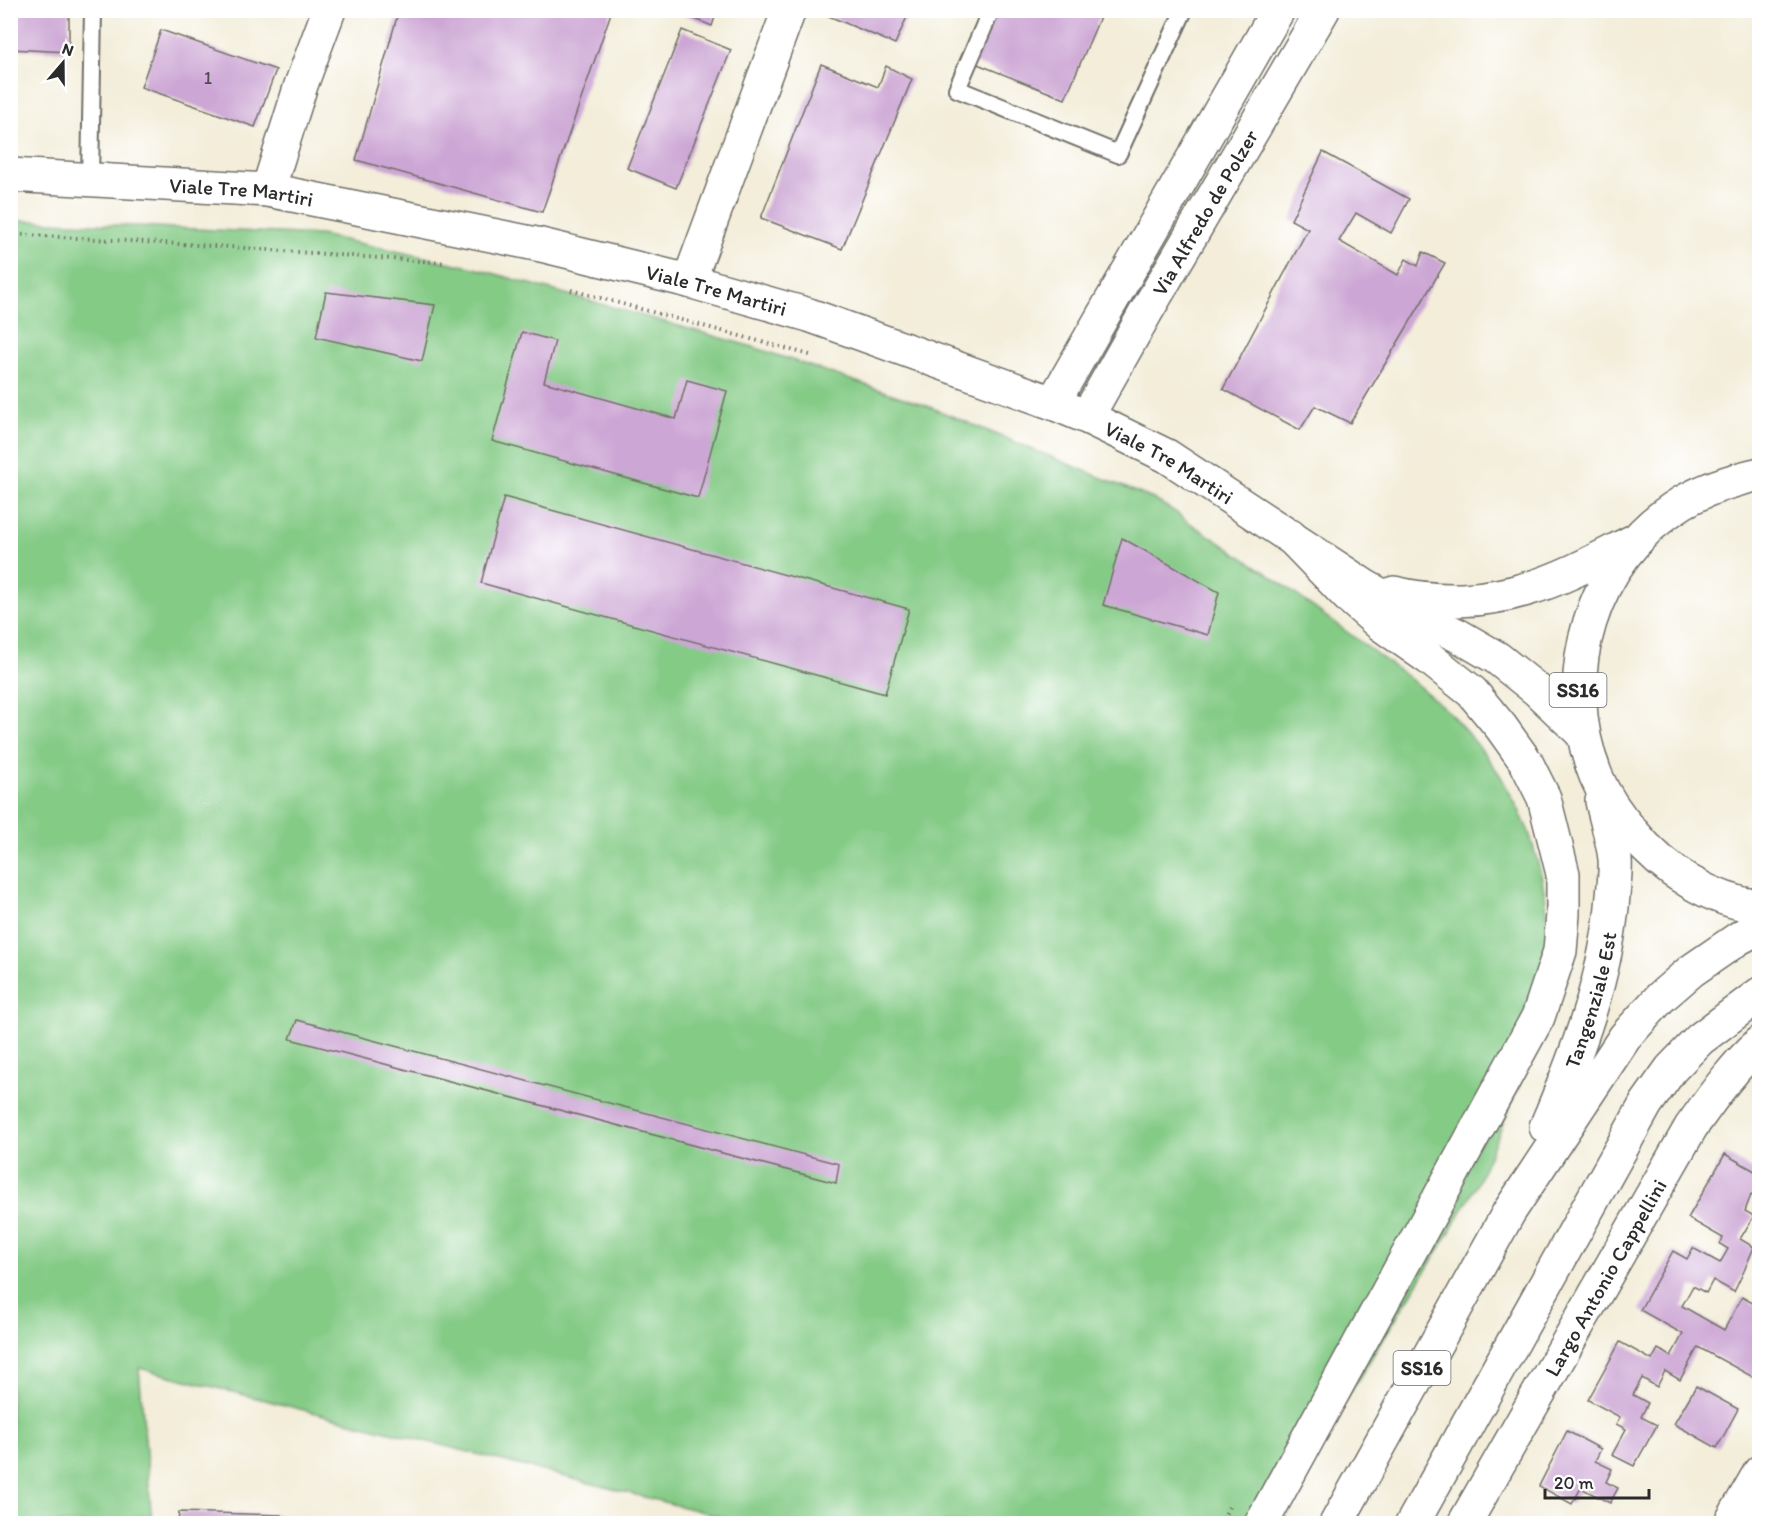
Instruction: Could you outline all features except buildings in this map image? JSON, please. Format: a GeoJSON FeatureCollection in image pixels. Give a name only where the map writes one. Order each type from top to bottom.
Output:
{"type":"FeatureCollection","features":[{"type":"Feature","properties":{"kind":"main road"},"geometry":{"type":"LineString","coordinates":[[268,190],[301,85],[329,10]]}},
{"type":"Feature","properties":{"kind":"main road"},"geometry":{"type":"LineString","coordinates":[[689,281],[789,10]]}},
{"type":"Feature","properties":{"kind":"main road","name":"Via Alfredo de Polzer"},"geometry":{"type":"LineString","coordinates":[[1053,402],[1278,10]]}},
{"type":"Feature","properties":{"kind":"main road","name":"Via Alfredo de Polzer"},"geometry":{"type":"LineString","coordinates":[[1087,417],[1323,10]]}},
{"type":"Feature","properties":{"kind":"main road","name":"Viale Tre Martiri"},"geometry":{"type":"LineString","coordinates":[[10,175],[268,190],[541,244],[689,281],[809,315],[1053,402],[1167,456],[1366,587],[1497,658],[1537,690],[1583,734]]}},
{"type":"Feature","properties":{"kind":"main road","name":"SS16"},"geometry":{"type":"LineString","coordinates":[[1759,473],[1718,485],[1683,502],[1638,539],[1617,565],[1600,595],[1587,628],[1580,664],[1578,694],[1583,734],[1596,777],[1616,813],[1646,849],[1674,872],[1707,891],[1746,905],[1760,907]]}},
{"type":"Feature","properties":{"kind":"main road"},"geometry":{"type":"LineString","coordinates":[[1261,1524],[1538,1017],[1560,951],[1563,914],[1563,874],[1544,798],[1526,762],[1502,727],[1472,692],[1379,623],[1290,536]]}},
{"type":"Feature","properties":{"kind":"main road","name":"Viale Tre Martiri"},"geometry":{"type":"LineString","coordinates":[[1366,587],[1408,597],[1443,601],[1489,597],[1530,588],[1576,570],[1638,539]]}},
{"type":"Feature","properties":{"kind":"main road","name":"Tangenziale Est"},"geometry":{"type":"LineString","coordinates":[[1509,1212],[1567,1077],[1588,1016],[1611,919],[1615,860],[1596,777]]}},
{"type":"Feature","properties":{"kind":"main road","name":"Tangenziale Est"},"geometry":{"type":"LineString","coordinates":[[1336,1524],[1509,1212],[1625,1037],[1661,997],[1691,971],[1739,938],[1760,927]]}},
{"type":"Feature","properties":{"kind":"main road"},"geometry":{"type":"LineString","coordinates":[[1412,1524],[1646,1104],[1671,1069],[1700,1039],[1760,994]]}},
{"type":"Feature","properties":{"kind":"main road","name":"Largo Antonio Cappellini"},"geometry":{"type":"LineString","coordinates":[[1464,1524],[1691,1127],[1747,1054],[1760,1043]]}},
{"type":"Feature","properties":{"kind":"main road"},"geometry":{"type":"LineString","coordinates":[[1730,1524],[1760,1472]]}},
{"type":"Feature","properties":{"kind":"lane"},"geometry":{"type":"LineString","coordinates":[[90,180],[93,10]]}},
{"type":"Feature","properties":{"kind":"lane"},"geometry":{"type":"LineString","coordinates":[[991,10],[957,90],[1118,154],[1184,10]]}},
{"type":"Feature","properties":{"kind":"path"},"geometry":{"type":"LineString","coordinates":[[10,234],[253,248],[447,264]]}},
{"type":"Feature","properties":{"kind":"path"},"geometry":{"type":"LineString","coordinates":[[561,288],[812,355]]}},
{"type":"Feature","properties":{"kind":"path"},"geometry":{"type":"LineString","coordinates":[[1220,1524],[1231,1503]]}},
{"type":"Feature","properties":{"kind":"green space"},"geometry":{"type":"Polygon","coordinates":[[[11,220],[320,235],[471,267],[753,347],[925,405],[1153,499],[1174,511],[1267,573],[1408,677],[1449,712],[1500,775],[1529,832],[1546,901],[1548,929],[1542,1006],[1519,1086],[1476,1186],[1313,1452],[1274,1523],[746,1523],[139,1368],[152,1523],[11,1523],[11,220]]]}}]}
